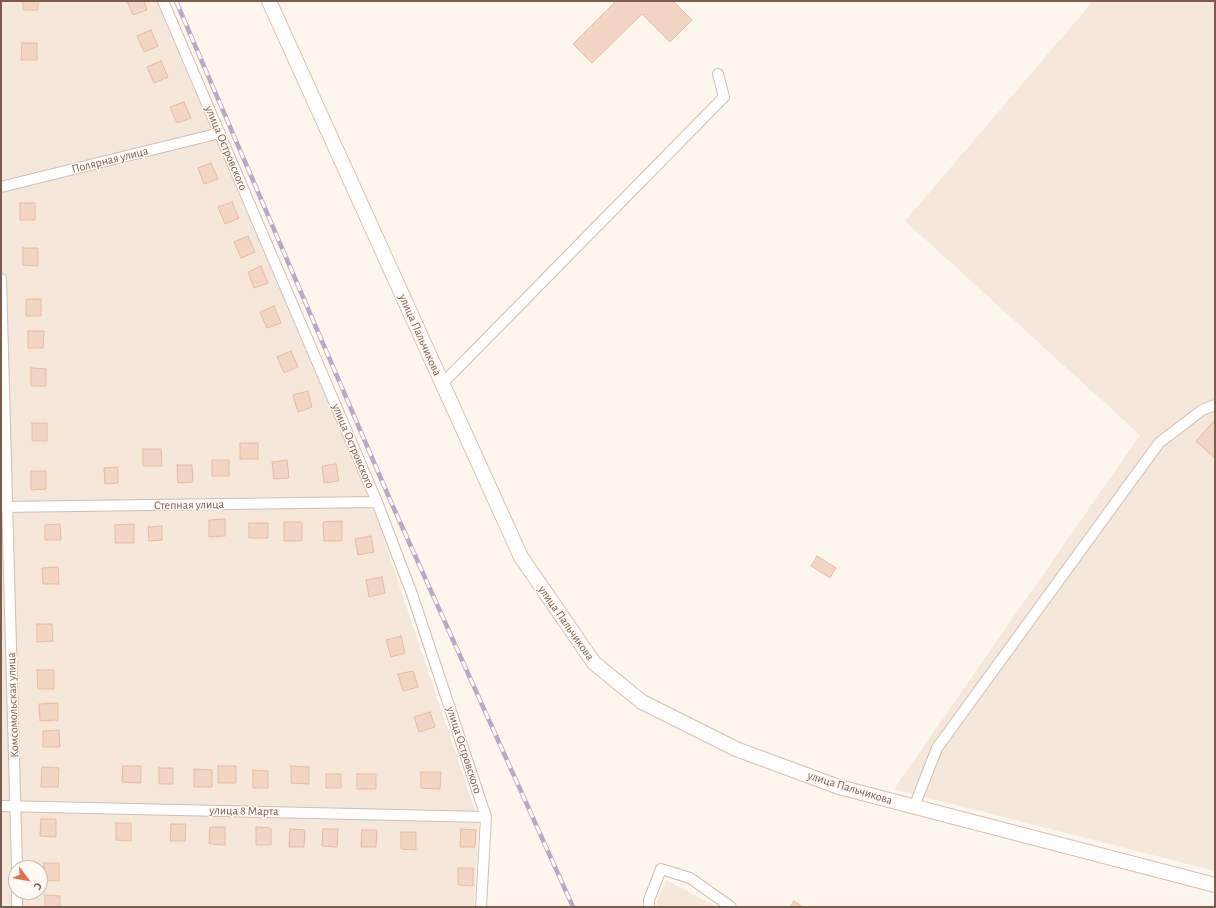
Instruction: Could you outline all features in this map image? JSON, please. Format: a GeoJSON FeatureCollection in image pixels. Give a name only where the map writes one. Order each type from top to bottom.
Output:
{"type":"FeatureCollection","features":[{"type":"Feature","properties":{"kind":"street","name":"улица Островского"},"geometry":{"type":"LineString","coordinates":[[163,1],[377,502],[412,594],[486,817],[481,907]]}},
{"type":"Feature","properties":{"kind":"street","name":"улица Пальчикова"},"geometry":{"type":"LineString","coordinates":[[269,1],[521,557],[594,663],[642,702],[736,749],[839,787],[1215,885]]}},
{"type":"Feature","properties":{"kind":"street"},"geometry":{"type":"LineString","coordinates":[[442,384],[724,97],[718,74]]}},
{"type":"Feature","properties":{"kind":"street","name":"Полярная улица"},"geometry":{"type":"LineString","coordinates":[[1,188],[220,133]]}},
{"type":"Feature","properties":{"kind":"street","name":"Комсомольская улица"},"geometry":{"type":"LineString","coordinates":[[1,279],[4,507],[17,860]]}},
{"type":"Feature","properties":{"kind":"street"},"geometry":{"type":"LineString","coordinates":[[914,807],[937,748],[1158,442],[1202,410],[1215,405]]}},
{"type":"Feature","properties":{"kind":"street","name":"Степная улица"},"geometry":{"type":"LineString","coordinates":[[4,507],[377,502]]}},
{"type":"Feature","properties":{"kind":"street","name":"улица 8 Марта"},"geometry":{"type":"LineString","coordinates":[[1,806],[486,817]]}},
{"type":"Feature","properties":{"kind":"street"},"geometry":{"type":"LineString","coordinates":[[649,907],[661,869],[690,878],[731,907]]}},
{"type":"Feature","properties":{"kind":"shaded area"},"geometry":{"type":"Polygon","coordinates":[[[1,1],[157,1],[374,510],[479,822],[474,907],[1,907],[1,1]]]}},
{"type":"Feature","properties":{"kind":"shaded area"},"geometry":{"type":"Polygon","coordinates":[[[1093,1],[1215,1],[1215,871],[894,789],[1140,435],[905,221],[1093,1]]]}},
{"type":"Feature","properties":{"kind":"shaded area"},"geometry":{"type":"Polygon","coordinates":[[[666,880],[716,907],[657,907],[657,902],[666,880]]]}},
{"type":"Feature","properties":{"kind":"building"},"geometry":{"type":"Polygon","coordinates":[[[23,1],[38,1],[38,10],[23,10],[23,1]]]}},
{"type":"Feature","properties":{"kind":"building"},"geometry":{"type":"Polygon","coordinates":[[[127,1],[144,1],[147,10],[133,15],[127,1]]]}},
{"type":"Feature","properties":{"kind":"building"},"geometry":{"type":"Polygon","coordinates":[[[616,1],[673,1],[692,20],[670,42],[642,14],[592,63],[573,44],[616,1]]]}},
{"type":"Feature","properties":{"kind":"building"},"geometry":{"type":"Polygon","coordinates":[[[151,30],[158,46],[144,52],[137,36],[151,30]]]}},
{"type":"Feature","properties":{"kind":"building"},"geometry":{"type":"Polygon","coordinates":[[[22,43],[37,43],[37,60],[21,60],[22,43]]]}},
{"type":"Feature","properties":{"kind":"building"},"geometry":{"type":"Polygon","coordinates":[[[161,61],[168,77],[154,83],[147,67],[161,61]]]}},
{"type":"Feature","properties":{"kind":"building"},"geometry":{"type":"Polygon","coordinates":[[[184,102],[191,118],[177,123],[170,107],[184,102]]]}},
{"type":"Feature","properties":{"kind":"building"},"geometry":{"type":"Polygon","coordinates":[[[211,163],[218,179],[204,184],[198,168],[211,163]]]}},
{"type":"Feature","properties":{"kind":"building"},"geometry":{"type":"Polygon","coordinates":[[[232,202],[239,218],[225,224],[218,207],[232,202]]]}},
{"type":"Feature","properties":{"kind":"building"},"geometry":{"type":"Polygon","coordinates":[[[20,203],[35,203],[35,220],[20,220],[20,203]]]}},
{"type":"Feature","properties":{"kind":"building"},"geometry":{"type":"Polygon","coordinates":[[[248,236],[255,252],[241,258],[234,242],[248,236]]]}},
{"type":"Feature","properties":{"kind":"building"},"geometry":{"type":"Polygon","coordinates":[[[23,248],[38,248],[38,266],[23,265],[23,248]]]}},
{"type":"Feature","properties":{"kind":"building"},"geometry":{"type":"Polygon","coordinates":[[[261,266],[268,283],[254,288],[248,272],[261,266]]]}},
{"type":"Feature","properties":{"kind":"building"},"geometry":{"type":"Polygon","coordinates":[[[26,299],[41,299],[41,316],[26,316],[26,299]]]}},
{"type":"Feature","properties":{"kind":"building"},"geometry":{"type":"Polygon","coordinates":[[[274,306],[281,323],[267,328],[260,312],[274,306]]]}},
{"type":"Feature","properties":{"kind":"building"},"geometry":{"type":"Polygon","coordinates":[[[28,331],[44,331],[43,348],[28,348],[28,331]]]}},
{"type":"Feature","properties":{"kind":"building"},"geometry":{"type":"Polygon","coordinates":[[[291,351],[298,367],[284,373],[277,357],[291,351]]]}},
{"type":"Feature","properties":{"kind":"building"},"geometry":{"type":"Polygon","coordinates":[[[31,368],[46,369],[46,386],[31,386],[31,368]]]}},
{"type":"Feature","properties":{"kind":"building"},"geometry":{"type":"Polygon","coordinates":[[[308,391],[312,407],[298,412],[293,395],[308,391]]]}},
{"type":"Feature","properties":{"kind":"building"},"geometry":{"type":"Polygon","coordinates":[[[1213,422],[1215,424],[1215,458],[1196,441],[1213,422]]]}},
{"type":"Feature","properties":{"kind":"building"},"geometry":{"type":"Polygon","coordinates":[[[32,423],[47,423],[47,441],[32,441],[32,423]]]}},
{"type":"Feature","properties":{"kind":"building"},"geometry":{"type":"Polygon","coordinates":[[[240,443],[258,443],[258,459],[240,459],[240,443]]]}},
{"type":"Feature","properties":{"kind":"building"},"geometry":{"type":"Polygon","coordinates":[[[143,449],[161,449],[162,466],[143,466],[143,449]]]}},
{"type":"Feature","properties":{"kind":"building"},"geometry":{"type":"Polygon","coordinates":[[[212,460],[229,460],[229,476],[212,476],[212,460]]]}},
{"type":"Feature","properties":{"kind":"building"},"geometry":{"type":"Polygon","coordinates":[[[287,460],[289,478],[274,479],[272,462],[287,460]]]}},
{"type":"Feature","properties":{"kind":"building"},"geometry":{"type":"Polygon","coordinates":[[[336,464],[339,481],[324,483],[322,466],[336,464]]]}},
{"type":"Feature","properties":{"kind":"building"},"geometry":{"type":"Polygon","coordinates":[[[177,465],[192,465],[193,482],[178,483],[177,465]]]}},
{"type":"Feature","properties":{"kind":"building"},"geometry":{"type":"Polygon","coordinates":[[[118,467],[118,483],[105,484],[104,468],[118,467]]]}},
{"type":"Feature","properties":{"kind":"building"},"geometry":{"type":"Polygon","coordinates":[[[31,471],[46,471],[46,489],[31,490],[31,471]]]}},
{"type":"Feature","properties":{"kind":"building"},"geometry":{"type":"Polygon","coordinates":[[[225,519],[225,536],[209,537],[209,520],[225,519]]]}},
{"type":"Feature","properties":{"kind":"building"},"geometry":{"type":"Polygon","coordinates":[[[342,521],[342,541],[324,541],[323,522],[342,521]]]}},
{"type":"Feature","properties":{"kind":"building"},"geometry":{"type":"Polygon","coordinates":[[[284,522],[302,522],[302,541],[284,541],[284,522]]]}},
{"type":"Feature","properties":{"kind":"building"},"geometry":{"type":"Polygon","coordinates":[[[249,523],[268,523],[268,538],[249,538],[249,523]]]}},
{"type":"Feature","properties":{"kind":"building"},"geometry":{"type":"Polygon","coordinates":[[[60,524],[61,540],[45,540],[45,525],[60,524]]]}},
{"type":"Feature","properties":{"kind":"building"},"geometry":{"type":"Polygon","coordinates":[[[134,524],[134,543],[115,543],[115,525],[134,524]]]}},
{"type":"Feature","properties":{"kind":"building"},"geometry":{"type":"Polygon","coordinates":[[[162,526],[162,540],[149,541],[148,527],[162,526]]]}},
{"type":"Feature","properties":{"kind":"building"},"geometry":{"type":"Polygon","coordinates":[[[371,536],[374,552],[358,555],[355,539],[371,536]]]}},
{"type":"Feature","properties":{"kind":"building"},"geometry":{"type":"Polygon","coordinates":[[[817,556],[836,568],[830,578],[811,566],[817,556]]]}},
{"type":"Feature","properties":{"kind":"building"},"geometry":{"type":"Polygon","coordinates":[[[58,567],[59,584],[43,584],[42,568],[58,567]]]}},
{"type":"Feature","properties":{"kind":"building"},"geometry":{"type":"Polygon","coordinates":[[[382,577],[385,593],[369,597],[366,580],[382,577]]]}},
{"type":"Feature","properties":{"kind":"building"},"geometry":{"type":"Polygon","coordinates":[[[37,624],[52,624],[53,641],[37,642],[37,624]]]}},
{"type":"Feature","properties":{"kind":"building"},"geometry":{"type":"Polygon","coordinates":[[[401,636],[405,653],[391,657],[386,640],[401,636]]]}},
{"type":"Feature","properties":{"kind":"building"},"geometry":{"type":"Polygon","coordinates":[[[37,670],[54,670],[54,689],[38,689],[37,670]]]}},
{"type":"Feature","properties":{"kind":"building"},"geometry":{"type":"Polygon","coordinates":[[[413,671],[418,687],[403,691],[398,674],[413,671]]]}},
{"type":"Feature","properties":{"kind":"building"},"geometry":{"type":"Polygon","coordinates":[[[58,703],[58,720],[40,721],[39,704],[58,703]]]}},
{"type":"Feature","properties":{"kind":"building"},"geometry":{"type":"Polygon","coordinates":[[[430,712],[435,727],[419,732],[414,717],[430,712]]]}},
{"type":"Feature","properties":{"kind":"building"},"geometry":{"type":"Polygon","coordinates":[[[59,730],[60,747],[43,747],[43,731],[59,730]]]}},
{"type":"Feature","properties":{"kind":"building"},"geometry":{"type":"Polygon","coordinates":[[[123,766],[141,766],[141,783],[122,782],[123,766]]]}},
{"type":"Feature","properties":{"kind":"building"},"geometry":{"type":"Polygon","coordinates":[[[218,766],[236,766],[236,783],[218,783],[218,766]]]}},
{"type":"Feature","properties":{"kind":"building"},"geometry":{"type":"Polygon","coordinates":[[[291,766],[309,767],[309,784],[291,783],[291,766]]]}},
{"type":"Feature","properties":{"kind":"building"},"geometry":{"type":"Polygon","coordinates":[[[42,767],[59,768],[58,787],[41,787],[42,767]]]}},
{"type":"Feature","properties":{"kind":"building"},"geometry":{"type":"Polygon","coordinates":[[[159,768],[173,768],[173,784],[159,784],[159,768]]]}},
{"type":"Feature","properties":{"kind":"building"},"geometry":{"type":"Polygon","coordinates":[[[194,769],[212,770],[212,787],[194,787],[194,769]]]}},
{"type":"Feature","properties":{"kind":"building"},"geometry":{"type":"Polygon","coordinates":[[[253,770],[268,771],[268,788],[253,788],[253,770]]]}},
{"type":"Feature","properties":{"kind":"building"},"geometry":{"type":"Polygon","coordinates":[[[421,772],[441,772],[440,789],[421,788],[421,772]]]}},
{"type":"Feature","properties":{"kind":"building"},"geometry":{"type":"Polygon","coordinates":[[[326,774],[341,774],[341,788],[326,788],[326,774]]]}},
{"type":"Feature","properties":{"kind":"building"},"geometry":{"type":"Polygon","coordinates":[[[357,774],[376,774],[376,789],[357,789],[357,774]]]}},
{"type":"Feature","properties":{"kind":"building"},"geometry":{"type":"Polygon","coordinates":[[[41,819],[56,819],[56,837],[40,836],[41,819]]]}},
{"type":"Feature","properties":{"kind":"building"},"geometry":{"type":"Polygon","coordinates":[[[116,823],[131,823],[131,841],[116,840],[116,823]]]}},
{"type":"Feature","properties":{"kind":"building"},"geometry":{"type":"Polygon","coordinates":[[[171,824],[186,824],[185,841],[170,841],[171,824]]]}},
{"type":"Feature","properties":{"kind":"building"},"geometry":{"type":"Polygon","coordinates":[[[210,827],[225,827],[225,845],[209,844],[210,827]]]}},
{"type":"Feature","properties":{"kind":"building"},"geometry":{"type":"Polygon","coordinates":[[[256,827],[271,828],[271,845],[256,845],[256,827]]]}},
{"type":"Feature","properties":{"kind":"building"},"geometry":{"type":"Polygon","coordinates":[[[290,829],[305,830],[304,847],[289,847],[290,829]]]}},
{"type":"Feature","properties":{"kind":"building"},"geometry":{"type":"Polygon","coordinates":[[[323,829],[338,829],[337,847],[322,846],[323,829]]]}},
{"type":"Feature","properties":{"kind":"building"},"geometry":{"type":"Polygon","coordinates":[[[461,829],[476,830],[475,847],[460,847],[461,829]]]}},
{"type":"Feature","properties":{"kind":"building"},"geometry":{"type":"Polygon","coordinates":[[[362,830],[377,830],[376,847],[361,847],[362,830]]]}},
{"type":"Feature","properties":{"kind":"building"},"geometry":{"type":"Polygon","coordinates":[[[401,832],[416,832],[416,850],[401,849],[401,832]]]}},
{"type":"Feature","properties":{"kind":"building"},"geometry":{"type":"Polygon","coordinates":[[[48,863],[59,863],[59,881],[48,880],[48,863]]]}},
{"type":"Feature","properties":{"kind":"building"},"geometry":{"type":"Polygon","coordinates":[[[458,868],[473,868],[473,886],[458,885],[458,868]]]}},
{"type":"Feature","properties":{"kind":"building"},"geometry":{"type":"Polygon","coordinates":[[[48,895],[60,896],[60,907],[45,907],[45,900],[48,900],[48,895]]]}},
{"type":"Feature","properties":{"kind":"building"},"geometry":{"type":"Polygon","coordinates":[[[794,901],[803,907],[790,907],[794,901]]]}},
{"type":"Feature","properties":{"kind":"railway"},"geometry":{"type":"LineString","coordinates":[[176,1],[391,502],[573,907]]}}]}
